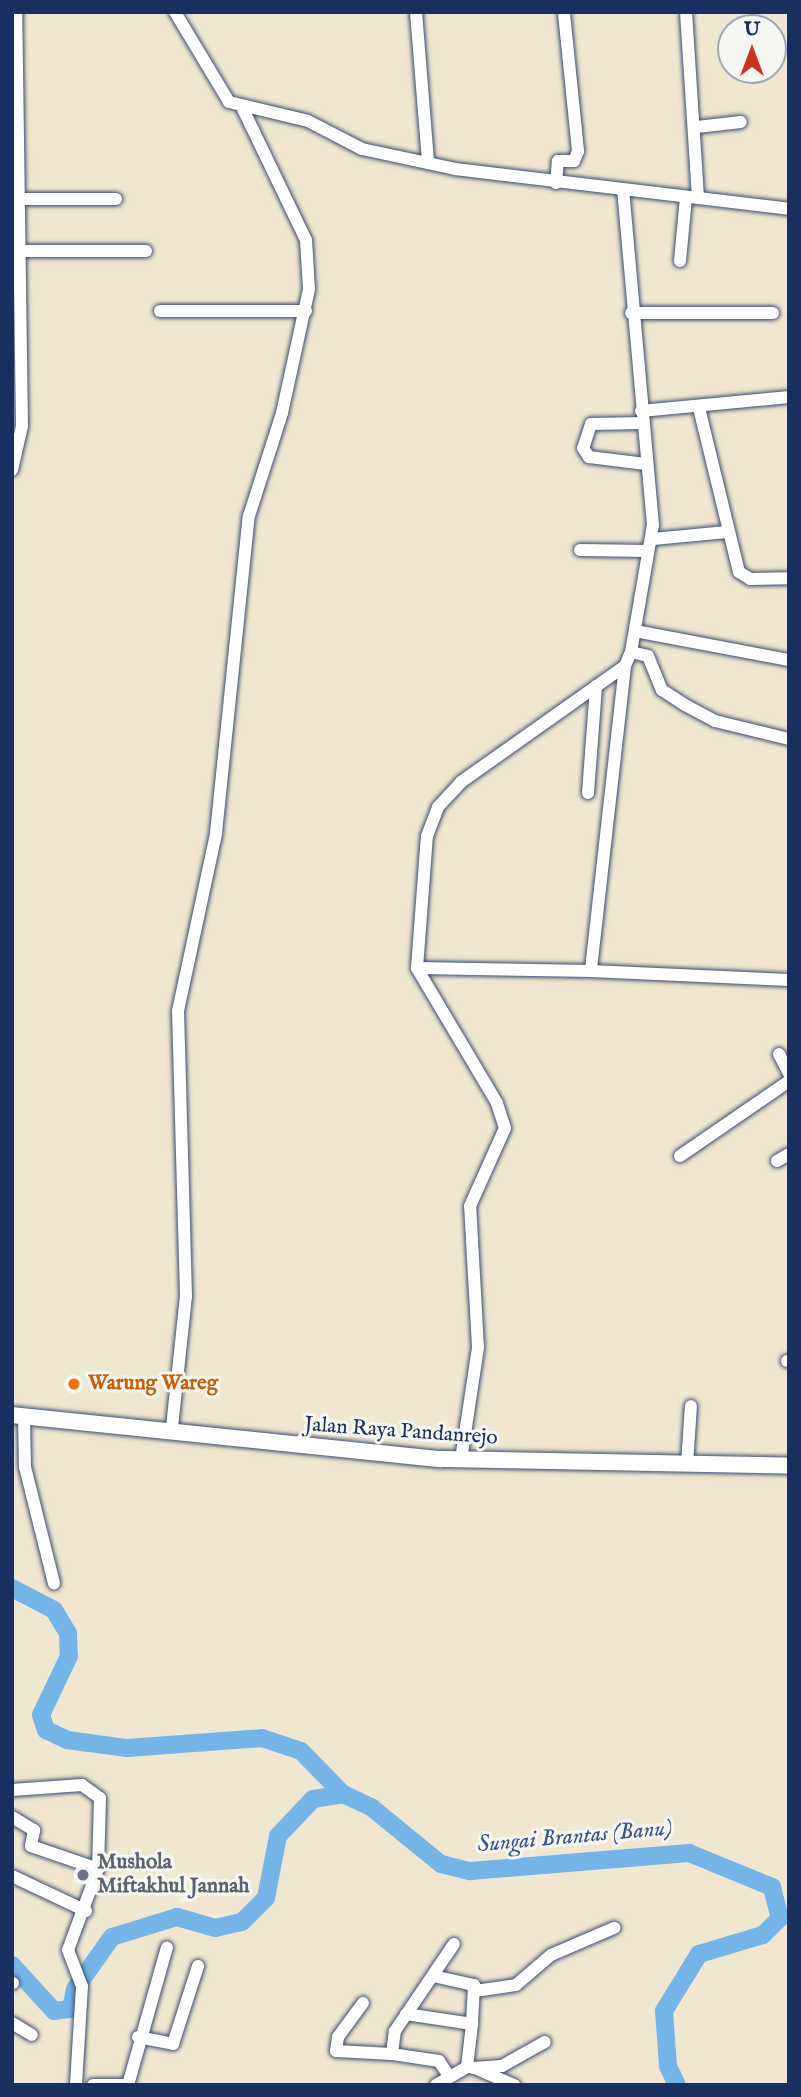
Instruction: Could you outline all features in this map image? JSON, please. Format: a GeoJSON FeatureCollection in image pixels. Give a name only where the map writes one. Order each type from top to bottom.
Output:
{"type":"FeatureCollection","features":[{"type":"Feature","properties":{"kind":"main road","name":"Jalan Raya Pandanrejo"},"geometry":{"type":"LineString","coordinates":[[18,1415],[172,1427],[434,1459],[789,1466]]}},
{"type":"Feature","properties":{"kind":"street"},"geometry":{"type":"LineString","coordinates":[[12,470],[22,426],[16,12]]}},
{"type":"Feature","properties":{"kind":"street"},"geometry":{"type":"LineString","coordinates":[[175,12],[221,93],[243,109],[308,121],[362,149],[449,167],[557,176],[623,192],[695,191],[789,209]]}},
{"type":"Feature","properties":{"kind":"street"},"geometry":{"type":"LineString","coordinates":[[416,12],[428,162]]}},
{"type":"Feature","properties":{"kind":"street"},"geometry":{"type":"LineString","coordinates":[[557,176],[559,160],[576,160],[578,151],[564,12]]}},
{"type":"Feature","properties":{"kind":"street"},"geometry":{"type":"LineString","coordinates":[[680,261],[695,191],[697,127],[686,12]]}},
{"type":"Feature","properties":{"kind":"street"},"geometry":{"type":"LineString","coordinates":[[172,1427],[186,1297],[178,1011],[216,833],[249,516],[306,311],[306,240],[243,109]]}},
{"type":"Feature","properties":{"kind":"street"},"geometry":{"type":"LineString","coordinates":[[697,127],[741,122]]}},
{"type":"Feature","properties":{"kind":"street"},"geometry":{"type":"LineString","coordinates":[[591,971],[625,666],[631,652],[650,545],[646,464],[631,313],[623,192]]}},
{"type":"Feature","properties":{"kind":"street"},"geometry":{"type":"LineString","coordinates":[[18,199],[116,199]]}},
{"type":"Feature","properties":{"kind":"street"},"geometry":{"type":"LineString","coordinates":[[19,251],[146,250]]}},
{"type":"Feature","properties":{"kind":"street"},"geometry":{"type":"LineString","coordinates":[[160,311],[306,311]]}},
{"type":"Feature","properties":{"kind":"street"},"geometry":{"type":"LineString","coordinates":[[631,313],[773,313]]}},
{"type":"Feature","properties":{"kind":"street"},"geometry":{"type":"LineString","coordinates":[[646,464],[589,457],[583,448],[591,424],[789,397]]}},
{"type":"Feature","properties":{"kind":"street"},"geometry":{"type":"LineString","coordinates":[[699,408],[727,532],[744,577],[789,578]]}},
{"type":"Feature","properties":{"kind":"street"},"geometry":{"type":"LineString","coordinates":[[580,550],[650,545],[727,532]]}},
{"type":"Feature","properties":{"kind":"street"},"geometry":{"type":"LineString","coordinates":[[635,631],[789,660]]}},
{"type":"Feature","properties":{"kind":"street"},"geometry":{"type":"LineString","coordinates":[[631,652],[649,656],[662,690],[685,705],[715,721],[789,739]]}},
{"type":"Feature","properties":{"kind":"street"},"geometry":{"type":"LineString","coordinates":[[461,1460],[478,1347],[470,1206],[500,1144],[504,1119],[417,968],[427,835],[438,807],[480,765],[625,666]]}},
{"type":"Feature","properties":{"kind":"street"},"geometry":{"type":"LineString","coordinates":[[588,793],[596,686]]}},
{"type":"Feature","properties":{"kind":"street"},"geometry":{"type":"LineString","coordinates":[[417,968],[591,971],[789,980]]}},
{"type":"Feature","properties":{"kind":"street"},"geometry":{"type":"LineString","coordinates":[[779,1054],[789,1074]]}},
{"type":"Feature","properties":{"kind":"street"},"geometry":{"type":"LineString","coordinates":[[680,1156],[789,1081]]}},
{"type":"Feature","properties":{"kind":"street"},"geometry":{"type":"LineString","coordinates":[[777,1161],[789,1154]]}},
{"type":"Feature","properties":{"kind":"street"},"geometry":{"type":"LineString","coordinates":[[687,1464],[691,1406]]}},
{"type":"Feature","properties":{"kind":"street"},"geometry":{"type":"LineString","coordinates":[[18,1415],[25,1466],[54,1583]]}},
{"type":"Feature","properties":{"kind":"street"},"geometry":{"type":"LineString","coordinates":[[12,1790],[92,1788],[101,1804],[98,1869],[86,1912],[70,1941],[73,1969],[82,1986],[76,2085]]}},
{"type":"Feature","properties":{"kind":"street"},"geometry":{"type":"LineString","coordinates":[[12,1817],[34,1830],[32,1846],[98,1869]]}},
{"type":"Feature","properties":{"kind":"street"},"geometry":{"type":"LineString","coordinates":[[12,1876],[86,1912]]}},
{"type":"Feature","properties":{"kind":"street"},"geometry":{"type":"LineString","coordinates":[[475,1990],[516,1985],[551,1955],[614,1928]]}},
{"type":"Feature","properties":{"kind":"street"},"geometry":{"type":"LineString","coordinates":[[392,2054],[406,2014],[454,1944]]}},
{"type":"Feature","properties":{"kind":"street"},"geometry":{"type":"LineString","coordinates":[[93,2085],[127,2085],[138,2037],[167,1947]]}},
{"type":"Feature","properties":{"kind":"street"},"geometry":{"type":"LineString","coordinates":[[138,2037],[173,2044],[198,1966]]}},
{"type":"Feature","properties":{"kind":"street"},"geometry":{"type":"LineString","coordinates":[[433,1976],[472,1983],[475,1990],[470,2068]]}},
{"type":"Feature","properties":{"kind":"street"},"geometry":{"type":"LineString","coordinates":[[363,2003],[338,2037],[336,2051],[439,2060],[449,2076]]}},
{"type":"Feature","properties":{"kind":"street"},"geometry":{"type":"LineString","coordinates":[[406,2014],[472,2024]]}},
{"type":"Feature","properties":{"kind":"street"},"geometry":{"type":"LineString","coordinates":[[12,2023],[32,2035]]}},
{"type":"Feature","properties":{"kind":"street"},"geometry":{"type":"LineString","coordinates":[[436,2085],[449,2076],[470,2068],[502,2066],[545,2042]]}},
{"type":"Feature","properties":{"kind":"street"},"geometry":{"type":"LineString","coordinates":[[470,2068],[514,2085]]}},
{"type":"Feature","properties":{"kind":"waterway","name":"Sungai Brantas (Banu)"},"geometry":{"type":"LineString","coordinates":[[12,1588],[54,1610],[68,1633],[69,1656],[41,1715],[46,1730],[67,1740],[127,1748],[262,1738],[301,1751],[343,1794]]}},
{"type":"Feature","properties":{"kind":"waterway","name":"Sungai Brantas (Banu)"},"geometry":{"type":"LineString","coordinates":[[12,1965],[54,2011],[71,2009],[75,1989],[112,1937],[177,1917],[215,1928],[242,1922],[266,1898],[278,1836],[313,1799],[343,1794],[371,1807],[441,1864],[470,1871],[689,1853],[772,1887],[780,1918],[763,1935],[699,1954],[664,2011],[668,2066],[677,2085]]}},
{"type":"Feature","properties":{"kind":"place","name":"Warung Wareg"},"geometry":{"type":"Point","coordinates":[74,1384]}},
{"type":"Feature","properties":{"kind":"place","name":"Mushola Miftakhul Jannah"},"geometry":{"type":"Point","coordinates":[83,1875]}}]}
